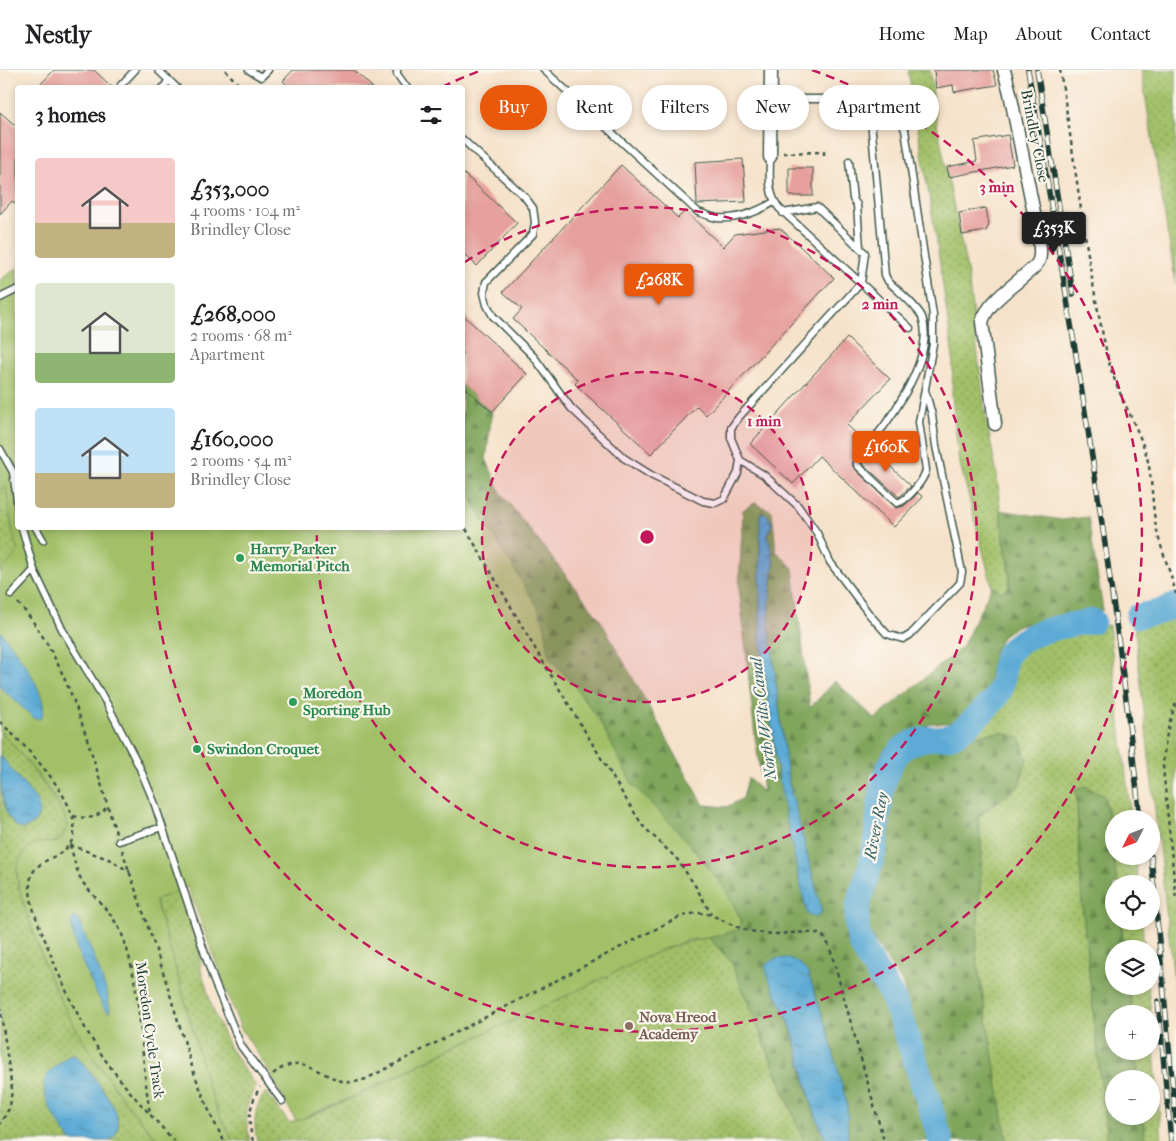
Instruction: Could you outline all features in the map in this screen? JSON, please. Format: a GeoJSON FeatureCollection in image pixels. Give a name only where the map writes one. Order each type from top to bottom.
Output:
{"type":"FeatureCollection","features":[{"type":"Feature","properties":{"kind":"street"},"geometry":{"type":"LineString","coordinates":[[771,70],[771,85]]}},
{"type":"Feature","properties":{"kind":"street","name":"Brindley Close"},"geometry":{"type":"LineString","coordinates":[[995,424],[982,322],[995,302],[1036,266],[1040,254],[1038,233],[1004,70]]}},
{"type":"Feature","properties":{"kind":"street"},"geometry":{"type":"LineString","coordinates":[[773,130],[775,154]]}},
{"type":"Feature","properties":{"kind":"lane"},"geometry":{"type":"LineString","coordinates":[[121,85],[135,70]]}},
{"type":"Feature","properties":{"kind":"lane"},"geometry":{"type":"LineString","coordinates":[[158,70],[174,85]]}},
{"type":"Feature","properties":{"kind":"lane"},"geometry":{"type":"LineString","coordinates":[[249,70],[261,77],[268,70]]}},
{"type":"Feature","properties":{"kind":"lane"},"geometry":{"type":"LineString","coordinates":[[397,70],[397,74],[405,85]]}},
{"type":"Feature","properties":{"kind":"lane"},"geometry":{"type":"LineString","coordinates":[[544,70],[698,212],[717,218],[730,217],[749,214],[774,202]]}},
{"type":"Feature","properties":{"kind":"lane"},"geometry":{"type":"LineString","coordinates":[[165,85],[169,80]]}},
{"type":"Feature","properties":{"kind":"lane"},"geometry":{"type":"LineString","coordinates":[[872,130],[885,275],[888,281],[919,312],[925,332],[921,359],[914,374],[883,430],[857,458],[857,465],[897,503],[905,499],[924,476],[926,470],[920,432],[922,404],[933,344],[933,315],[905,130]]}},
{"type":"Feature","properties":{"kind":"lane"},"geometry":{"type":"LineString","coordinates":[[465,142],[524,196],[533,208],[535,222],[533,234],[486,282],[484,293],[487,305],[493,316],[534,357],[571,408],[624,458],[704,501],[715,503],[724,499],[738,472],[740,460],[731,438],[731,428],[860,283],[865,253],[817,207],[783,213]]}},
{"type":"Feature","properties":{"kind":"lane"},"geometry":{"type":"LineString","coordinates":[[775,154],[770,192],[774,202],[783,213],[910,328]]}},
{"type":"Feature","properties":{"kind":"lane"},"geometry":{"type":"LineString","coordinates":[[849,161],[853,199],[857,205],[860,248]]}},
{"type":"Feature","properties":{"kind":"lane"},"geometry":{"type":"LineString","coordinates":[[0,298],[15,290]]}},
{"type":"Feature","properties":{"kind":"lane"},"geometry":{"type":"LineString","coordinates":[[740,460],[764,475],[798,506],[817,533],[830,562],[869,614],[887,634],[904,638],[910,635],[962,579],[936,446],[932,415],[925,389]]}},
{"type":"Feature","properties":{"kind":"lane"},"geometry":{"type":"LineString","coordinates":[[0,449],[13,472],[15,486]]}},
{"type":"Feature","properties":{"kind":"lane"},"geometry":{"type":"LineString","coordinates":[[23,530],[34,570],[62,629],[124,736],[139,766],[162,827],[214,981],[241,1046],[282,1101]]}},
{"type":"Feature","properties":{"kind":"lane"},"geometry":{"type":"LineString","coordinates":[[37,530],[43,540]]}},
{"type":"Feature","properties":{"kind":"lane"},"geometry":{"type":"LineString","coordinates":[[11,595],[34,570]]}},
{"type":"Feature","properties":{"kind":"lane"},"geometry":{"type":"LineString","coordinates":[[119,841],[162,827]]}},
{"type":"Feature","properties":{"kind":"path"},"geometry":{"type":"LineString","coordinates":[[225,70],[239,85]]}},
{"type":"Feature","properties":{"kind":"path"},"geometry":{"type":"LineString","coordinates":[[1060,70],[1089,256],[1108,360],[1114,380],[1146,456],[1150,470],[1155,522],[1161,548],[1176,594]]}},
{"type":"Feature","properties":{"kind":"path"},"geometry":{"type":"LineString","coordinates":[[775,154],[824,152],[824,155]]}},
{"type":"Feature","properties":{"kind":"path"},"geometry":{"type":"LineString","coordinates":[[465,527],[542,660],[643,826],[677,859],[711,914]]}},
{"type":"Feature","properties":{"kind":"path","name":"Moredon Cycle Track"},"geometry":{"type":"LineString","coordinates":[[11,595],[34,624],[67,686],[160,962],[194,1073],[223,1140]]}},
{"type":"Feature","properties":{"kind":"path"},"geometry":{"type":"LineString","coordinates":[[1176,703],[1164,746],[1163,767],[1176,900]]}},
{"type":"Feature","properties":{"kind":"path","name":"Moredon Cycle Track"},"geometry":{"type":"LineString","coordinates":[[0,722],[57,785],[68,802],[73,816],[74,832],[70,845],[36,867],[31,874],[32,900],[57,971],[75,1008],[111,1068],[174,1141]]}},
{"type":"Feature","properties":{"kind":"path"},"geometry":{"type":"LineString","coordinates":[[73,816],[84,819],[93,818],[101,814],[108,806]]}},
{"type":"Feature","properties":{"kind":"path"},"geometry":{"type":"LineString","coordinates":[[70,845],[112,860],[130,872]]}},
{"type":"Feature","properties":{"kind":"path","name":"Moredon Cycle Track"},"geometry":{"type":"LineString","coordinates":[[70,845],[80,877],[110,912],[124,940],[138,1003],[150,1114]]}},
{"type":"Feature","properties":{"kind":"path"},"geometry":{"type":"LineString","coordinates":[[253,1141],[249,1126],[249,1114],[256,1094],[266,1081],[280,1069],[290,1065],[308,1065],[344,1082],[352,1083],[366,1079],[675,919],[689,913],[700,912],[711,914],[743,929],[755,932],[821,934],[832,955],[884,1141]]}},
{"type":"Feature","properties":{"kind":"path"},"geometry":{"type":"LineString","coordinates":[[0,1006],[12,1089],[10,1106],[0,1124]]}},
{"type":"Feature","properties":{"kind":"green space"},"geometry":{"type":"Polygon","coordinates":[[[908,70],[930,70],[932,85],[910,85],[908,70]]]}},
{"type":"Feature","properties":{"kind":"green space"},"geometry":{"type":"Polygon","coordinates":[[[1141,70],[1176,70],[1176,284],[1141,70]]]}},
{"type":"Feature","properties":{"kind":"green space"},"geometry":{"type":"Polygon","coordinates":[[[918,130],[938,130],[968,275],[985,413],[997,475],[1010,579],[1008,589],[1000,592],[992,586],[958,456],[952,394],[953,358],[938,250],[918,130]]]}},
{"type":"Feature","properties":{"kind":"green space","name":"Moredon Sporting Hub"},"geometry":{"type":"Polygon","coordinates":[[[15,269],[15,530],[465,530],[465,490],[537,606],[545,627],[550,658],[573,684],[599,720],[632,784],[685,839],[725,889],[741,920],[740,929],[709,938],[689,940],[661,950],[541,1008],[460,1044],[355,1096],[296,1121],[269,1071],[240,1027],[188,887],[155,900],[207,1084],[218,1112],[233,1141],[159,1141],[112,1084],[72,1021],[44,963],[18,884],[18,864],[26,850],[35,844],[59,841],[67,826],[58,804],[49,791],[0,731],[0,572],[18,552],[12,530],[6,487],[0,489],[0,280],[15,269]]]}},
{"type":"Feature","properties":{"kind":"green space"},"geometry":{"type":"Polygon","coordinates":[[[465,388],[492,412],[486,459],[501,493],[599,618],[704,805],[727,807],[743,798],[748,778],[763,792],[755,737],[739,587],[743,510],[755,503],[772,511],[776,551],[793,568],[810,708],[835,681],[875,719],[962,647],[992,586],[1000,592],[1008,589],[1010,578],[1000,510],[1062,520],[1088,517],[1103,610],[1017,626],[1003,635],[994,653],[987,692],[968,716],[954,723],[932,723],[905,737],[883,753],[870,776],[867,847],[850,899],[858,935],[890,993],[931,1141],[848,1141],[847,1105],[827,1029],[808,973],[782,1005],[794,1039],[813,1108],[827,1141],[804,1141],[731,961],[709,938],[740,929],[741,920],[725,889],[685,839],[632,784],[599,720],[573,684],[550,658],[545,627],[497,541],[465,490],[465,388]],[[767,514],[760,515],[760,636],[776,761],[787,823],[807,914],[815,918],[822,912],[788,779],[770,634],[769,611],[774,563],[768,535],[772,523],[767,514]]]}},
{"type":"Feature","properties":{"kind":"green space"},"geometry":{"type":"Polygon","coordinates":[[[6,486],[12,530],[19,552],[0,572],[0,489],[6,486]]]}},
{"type":"Feature","properties":{"kind":"green space"},"geometry":{"type":"Polygon","coordinates":[[[1176,607],[1176,999],[1160,856],[1160,810],[1155,810],[1134,623],[1176,607]]]}},
{"type":"Feature","properties":{"kind":"green space"},"geometry":{"type":"Polygon","coordinates":[[[1109,625],[1130,810],[1107,810],[1104,796],[1076,789],[1082,904],[1107,1141],[1007,1141],[976,955],[982,854],[978,817],[1019,785],[1001,732],[973,736],[992,715],[1017,659],[1035,646],[1089,628],[1109,625]]]}},
{"type":"Feature","properties":{"kind":"green space"},"geometry":{"type":"Polygon","coordinates":[[[0,731],[29,764],[66,818],[67,827],[62,838],[54,842],[39,843],[29,848],[19,861],[17,870],[20,892],[44,963],[71,1020],[98,1064],[143,1124],[159,1141],[109,1141],[116,1133],[118,1123],[115,1111],[101,1086],[78,1057],[46,1096],[60,1125],[72,1141],[0,1141],[0,731]]]}},
{"type":"Feature","properties":{"kind":"green space"},"geometry":{"type":"Polygon","coordinates":[[[1001,732],[1020,738],[1027,760],[1019,785],[978,817],[982,854],[976,955],[1007,1141],[949,1141],[902,982],[865,928],[863,902],[883,853],[890,780],[900,763],[916,750],[973,736],[1001,732]]]}},
{"type":"Feature","properties":{"kind":"green space"},"geometry":{"type":"Polygon","coordinates":[[[1085,786],[1104,796],[1107,810],[1105,810],[1105,865],[1115,865],[1116,875],[1105,875],[1105,930],[1122,930],[1123,940],[1105,940],[1105,995],[1130,995],[1131,1005],[1105,1005],[1105,1060],[1137,1060],[1138,1070],[1105,1070],[1105,1122],[1082,904],[1076,789],[1085,786]]]}},
{"type":"Feature","properties":{"kind":"green space"},"geometry":{"type":"Polygon","coordinates":[[[1115,865],[1136,865],[1137,875],[1116,875],[1115,865]]]}},
{"type":"Feature","properties":{"kind":"green space"},"geometry":{"type":"Polygon","coordinates":[[[180,890],[200,948],[201,970],[213,1010],[229,1047],[256,1086],[249,1099],[247,1113],[250,1141],[233,1141],[218,1112],[207,1084],[155,899],[180,890]]]}},
{"type":"Feature","properties":{"kind":"green space"},"geometry":{"type":"Polygon","coordinates":[[[1122,930],[1143,930],[1143,940],[1123,940],[1122,930]]]}},
{"type":"Feature","properties":{"kind":"green space","name":"Nova Hreod Academy"},"geometry":{"type":"Polygon","coordinates":[[[709,938],[731,961],[804,1141],[257,1141],[255,1128],[257,1109],[266,1092],[289,1123],[333,1107],[637,960],[672,946],[709,938]]]}},
{"type":"Feature","properties":{"kind":"green space"},"geometry":{"type":"Polygon","coordinates":[[[1130,995],[1149,995],[1150,1005],[1131,1005],[1130,995]]]}},
{"type":"Feature","properties":{"kind":"green space"},"geometry":{"type":"Polygon","coordinates":[[[1137,1060],[1155,1060],[1156,1070],[1138,1070],[1137,1060]]]}},
{"type":"Feature","properties":{"kind":"green space"},"geometry":{"type":"Polygon","coordinates":[[[1160,1119],[1162,1141],[1146,1141],[1144,1125],[1160,1125],[1160,1119]]]}},
{"type":"Feature","properties":{"kind":"green space"},"geometry":{"type":"Polygon","coordinates":[[[1105,1125],[1144,1125],[1146,1141],[1107,1141],[1105,1125]]]}},
{"type":"Feature","properties":{"kind":"water"},"geometry":{"type":"Polygon","coordinates":[[[760,514],[767,514],[772,523],[768,535],[774,563],[769,611],[770,634],[788,779],[822,912],[815,918],[807,914],[787,823],[776,761],[760,636],[760,514]]]}},
{"type":"Feature","properties":{"kind":"water"},"geometry":{"type":"Polygon","coordinates":[[[0,631],[14,648],[38,687],[43,711],[40,719],[34,718],[0,687],[0,631]]]}},
{"type":"Feature","properties":{"kind":"water"},"geometry":{"type":"Polygon","coordinates":[[[0,755],[37,801],[39,811],[37,819],[31,825],[22,829],[15,825],[5,808],[1,786],[0,755]]]}},
{"type":"Feature","properties":{"kind":"water"},"geometry":{"type":"Polygon","coordinates":[[[73,918],[76,918],[80,923],[99,969],[107,995],[109,1013],[104,1008],[94,989],[77,950],[72,926],[73,918]]]}},
{"type":"Feature","properties":{"kind":"water"},"geometry":{"type":"Polygon","coordinates":[[[786,958],[799,963],[808,973],[827,1029],[847,1105],[848,1141],[827,1141],[815,1114],[791,1027],[767,974],[765,966],[774,959],[786,958]]]}},
{"type":"Feature","properties":{"kind":"water"},"geometry":{"type":"Polygon","coordinates":[[[73,1054],[90,1072],[114,1108],[118,1125],[115,1136],[109,1141],[71,1141],[50,1109],[44,1090],[45,1081],[55,1066],[73,1054]]]}},
{"type":"Feature","properties":{"kind":"building"},"geometry":{"type":"Polygon","coordinates":[[[54,70],[94,70],[110,85],[40,85],[54,70]]]}},
{"type":"Feature","properties":{"kind":"building"},"geometry":{"type":"Polygon","coordinates":[[[293,70],[354,70],[370,85],[287,85],[283,81],[293,70]]]}},
{"type":"Feature","properties":{"kind":"building"},"geometry":{"type":"Polygon","coordinates":[[[934,70],[993,70],[997,85],[954,92],[953,85],[939,87],[939,85],[936,85],[934,70]]]}},
{"type":"Feature","properties":{"kind":"building"},"geometry":{"type":"Polygon","coordinates":[[[0,112],[15,125],[15,204],[12,201],[0,214],[0,112]]]}},
{"type":"Feature","properties":{"kind":"building"},"geometry":{"type":"Polygon","coordinates":[[[1008,135],[1013,165],[949,177],[947,167],[977,161],[974,141],[1008,135]]]}},
{"type":"Feature","properties":{"kind":"building"},"geometry":{"type":"Polygon","coordinates":[[[743,159],[746,202],[697,204],[695,162],[743,159]]]}},
{"type":"Feature","properties":{"kind":"building"},"geometry":{"type":"Polygon","coordinates":[[[621,165],[678,218],[685,211],[723,247],[735,234],[780,228],[834,278],[706,415],[697,406],[651,454],[575,384],[578,380],[513,319],[522,309],[503,292],[621,165]]]}},
{"type":"Feature","properties":{"kind":"building"},"geometry":{"type":"Polygon","coordinates":[[[789,168],[813,168],[813,196],[789,196],[789,168]]]}},
{"type":"Feature","properties":{"kind":"building"},"geometry":{"type":"Polygon","coordinates":[[[465,175],[517,223],[477,266],[465,255],[465,175]]]}},
{"type":"Feature","properties":{"kind":"building"},"geometry":{"type":"Polygon","coordinates":[[[986,208],[989,225],[986,231],[962,235],[959,213],[986,208]]]}},
{"type":"Feature","properties":{"kind":"building"},"geometry":{"type":"Polygon","coordinates":[[[465,317],[527,374],[492,412],[465,388],[465,317]]]}},
{"type":"Feature","properties":{"kind":"building"},"geometry":{"type":"Polygon","coordinates":[[[847,338],[890,379],[847,425],[865,442],[853,455],[853,467],[896,508],[904,506],[918,493],[923,497],[894,527],[819,456],[793,484],[750,444],[847,338]]]}},
{"type":"Feature","properties":{"kind":"building"},"geometry":{"type":"Polygon","coordinates":[[[872,449],[911,486],[899,497],[862,463],[862,460],[872,449]]]}},
{"type":"Feature","properties":{"kind":"waterway","name":"River Ray"},"geometry":{"type":"LineString","coordinates":[[1138,616],[1159,612],[1176,605]]}},
{"type":"Feature","properties":{"kind":"waterway","name":"River Ray"},"geometry":{"type":"LineString","coordinates":[[941,1141],[894,1001],[866,955],[858,935],[858,907],[874,850],[884,780],[892,761],[906,746],[920,740],[947,737],[960,732],[995,699],[1003,681],[1006,658],[1021,641],[1032,635],[1058,627],[1093,621]]}},
{"type":"Feature","properties":{"kind":"railway"},"geometry":{"type":"LineString","coordinates":[[1028,70],[1090,443],[1117,631],[1139,810]]}},
{"type":"Feature","properties":{"kind":"railway"},"geometry":{"type":"LineString","coordinates":[[1037,70],[1073,294]]}},
{"type":"Feature","properties":{"kind":"railway"},"geometry":{"type":"LineString","coordinates":[[1152,865],[1176,1121]]}},
{"type":"Feature","properties":{"kind":"railway"},"geometry":{"type":"LineString","coordinates":[[1158,1001],[1171,1141]]}},
{"type":"Feature","properties":{"kind":"place","name":"Harry Parker Memorial Pitch"},"geometry":{"type":"Point","coordinates":[240,558]}},
{"type":"Feature","properties":{"kind":"place","name":"Moredon Sporting Hub"},"geometry":{"type":"Point","coordinates":[293,702]}},
{"type":"Feature","properties":{"kind":"place","name":"Swindon Croquet"},"geometry":{"type":"Point","coordinates":[197,749]}},
{"type":"Feature","properties":{"kind":"place","name":"Nova Hreod Academy"},"geometry":{"type":"Point","coordinates":[629,1026]}},
{"type":"Feature","properties":{"kind":"water label","name":"North Wilts Canal"},"geometry":{"type":"Point","coordinates":[763,719]}}]}
